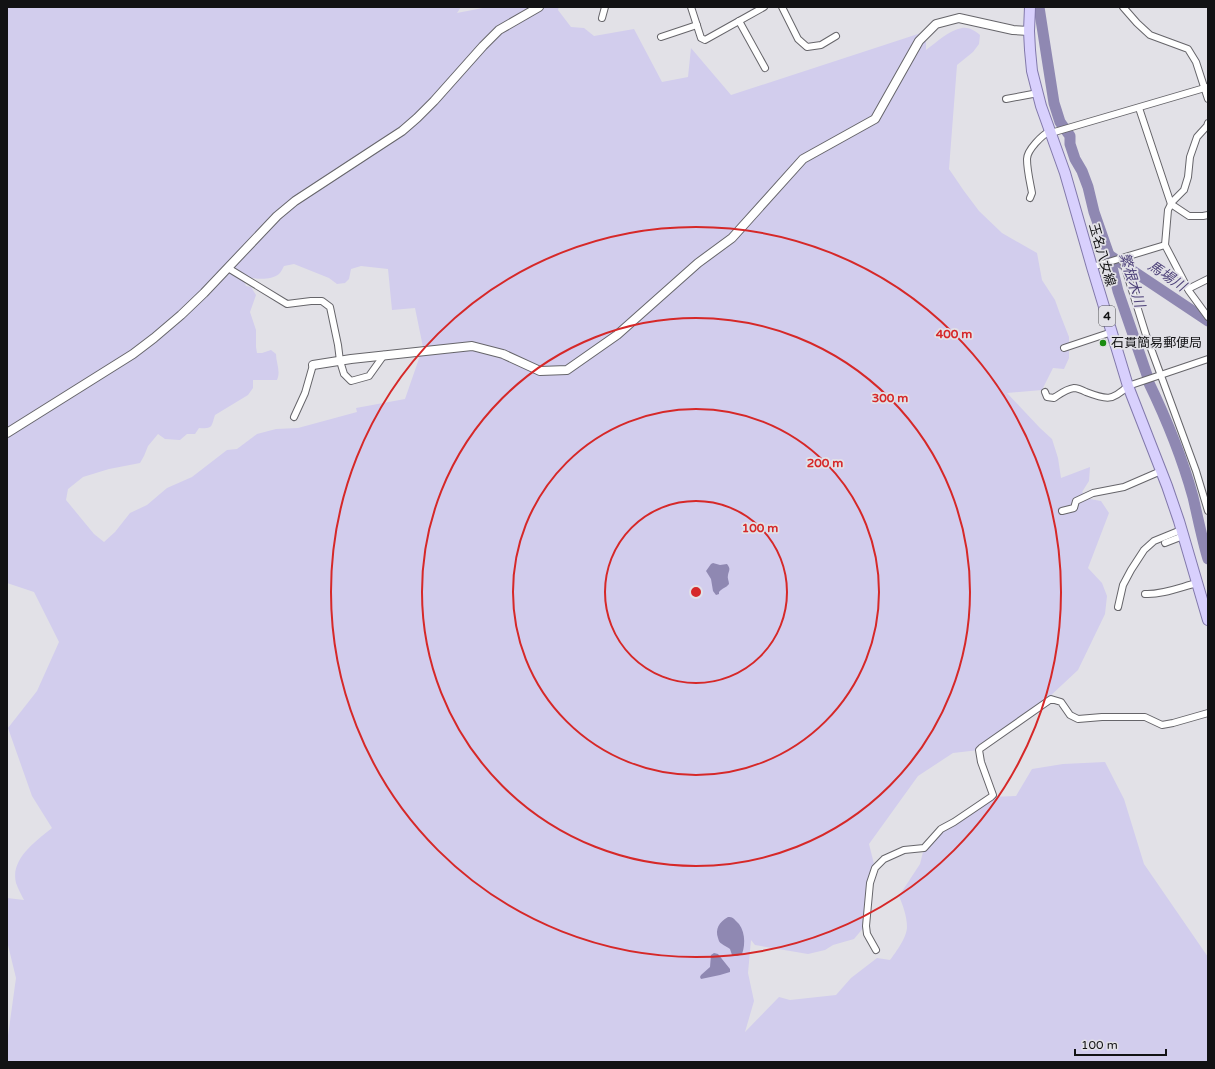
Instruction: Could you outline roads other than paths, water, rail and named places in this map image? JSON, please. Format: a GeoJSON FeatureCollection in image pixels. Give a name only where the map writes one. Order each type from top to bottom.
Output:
{"type":"FeatureCollection","features":[{"type":"Feature","properties":{"kind":"main road","name":"玉名八女線"},"geometry":{"type":"LineString","coordinates":[[1030,7],[1029,31],[1032,71],[1041,106],[1053,132],[1128,386],[1161,471],[1182,533],[1208,620]]}},
{"type":"Feature","properties":{"kind":"street"},"geometry":{"type":"LineString","coordinates":[[7,433],[133,354],[181,315],[228,268],[264,228],[294,201],[402,131],[434,101],[499,30],[539,7]]}},
{"type":"Feature","properties":{"kind":"street"},"geometry":{"type":"LineString","coordinates":[[602,18],[605,7]]}},
{"type":"Feature","properties":{"kind":"street"},"geometry":{"type":"LineString","coordinates":[[691,7],[701,38],[705,40],[764,7]]}},
{"type":"Feature","properties":{"kind":"street"},"geometry":{"type":"LineString","coordinates":[[782,7],[798,39],[807,47],[821,45],[836,36]]}},
{"type":"Feature","properties":{"kind":"street"},"geometry":{"type":"LineString","coordinates":[[1123,7],[1150,35],[1188,49],[1196,62],[1199,74],[1206,88],[1208,99]]}},
{"type":"Feature","properties":{"kind":"street"},"geometry":{"type":"LineString","coordinates":[[294,418],[305,393],[313,365],[384,355],[472,346],[503,354],[540,371],[567,370],[617,335],[698,263],[732,238],[803,159],[875,119],[919,41],[936,24],[959,18],[1013,30],[1029,31]]}},
{"type":"Feature","properties":{"kind":"street"},"geometry":{"type":"LineString","coordinates":[[739,21],[765,68]]}},
{"type":"Feature","properties":{"kind":"street"},"geometry":{"type":"LineString","coordinates":[[661,36],[697,26]]}},
{"type":"Feature","properties":{"kind":"street"},"geometry":{"type":"LineString","coordinates":[[1030,198],[1032,194],[1027,157],[1035,143],[1044,134],[1206,88]]}},
{"type":"Feature","properties":{"kind":"street"},"geometry":{"type":"LineString","coordinates":[[1006,99],[1038,93]]}},
{"type":"Feature","properties":{"kind":"street"},"geometry":{"type":"LineString","coordinates":[[1139,108],[1171,204],[1189,216],[1208,215]]}},
{"type":"Feature","properties":{"kind":"street"},"geometry":{"type":"LineString","coordinates":[[1208,123],[1197,137],[1190,157],[1188,177],[1184,190],[1171,204],[1168,210],[1165,245],[1188,289],[1208,317]]}},
{"type":"Feature","properties":{"kind":"street"},"geometry":{"type":"LineString","coordinates":[[1093,266],[1165,245]]}},
{"type":"Feature","properties":{"kind":"street"},"geometry":{"type":"LineString","coordinates":[[1122,258],[1144,328],[1196,470],[1208,511]]}},
{"type":"Feature","properties":{"kind":"street"},"geometry":{"type":"LineString","coordinates":[[228,268],[287,304],[322,301],[330,307],[340,361],[344,374],[351,382],[369,376],[384,355]]}},
{"type":"Feature","properties":{"kind":"street"},"geometry":{"type":"LineString","coordinates":[[1188,289],[1208,279]]}},
{"type":"Feature","properties":{"kind":"street"},"geometry":{"type":"LineString","coordinates":[[1064,348],[1112,332]]}},
{"type":"Feature","properties":{"kind":"street"},"geometry":{"type":"LineString","coordinates":[[1045,392],[1047,397],[1054,398],[1066,390],[1075,388],[1092,394],[1112,398],[1128,386],[1208,359]]}},
{"type":"Feature","properties":{"kind":"street"},"geometry":{"type":"LineString","coordinates":[[1062,511],[1074,508],[1076,501],[1093,493],[1124,487],[1161,471]]}},
{"type":"Feature","properties":{"kind":"street"},"geometry":{"type":"LineString","coordinates":[[1165,543],[1182,533]]}},
{"type":"Feature","properties":{"kind":"street"},"geometry":{"type":"LineString","coordinates":[[1118,607],[1123,585],[1144,550],[1154,541],[1182,533]]}},
{"type":"Feature","properties":{"kind":"street"},"geometry":{"type":"LineString","coordinates":[[1145,594],[1172,590],[1197,583]]}},
{"type":"Feature","properties":{"kind":"street"},"geometry":{"type":"LineString","coordinates":[[876,950],[867,934],[866,926],[870,883],[874,868],[884,860],[904,850],[924,848],[941,829],[954,822],[993,795],[981,762],[979,750],[981,748],[1051,699],[1061,702],[1070,715],[1078,719],[1102,717],[1145,717],[1162,725],[1208,713]]}},
{"type":"Feature","properties":{"kind":"waterway","name":"繁根木川"},"geometry":{"type":"LineString","coordinates":[[1039,7],[1054,103],[1060,122],[1070,136],[1070,144],[1075,159],[1082,171],[1088,187],[1094,212],[1109,255],[1118,291],[1148,381],[1179,452],[1193,497],[1208,559]]}},
{"type":"Feature","properties":{"kind":"waterway","name":"馬場川"},"geometry":{"type":"LineString","coordinates":[[1109,255],[1208,321]]}},
{"type":"Feature","properties":{"kind":"place","name":"石貫簡易郵便局"},"geometry":{"type":"Point","coordinates":[1103,343]}}]}
